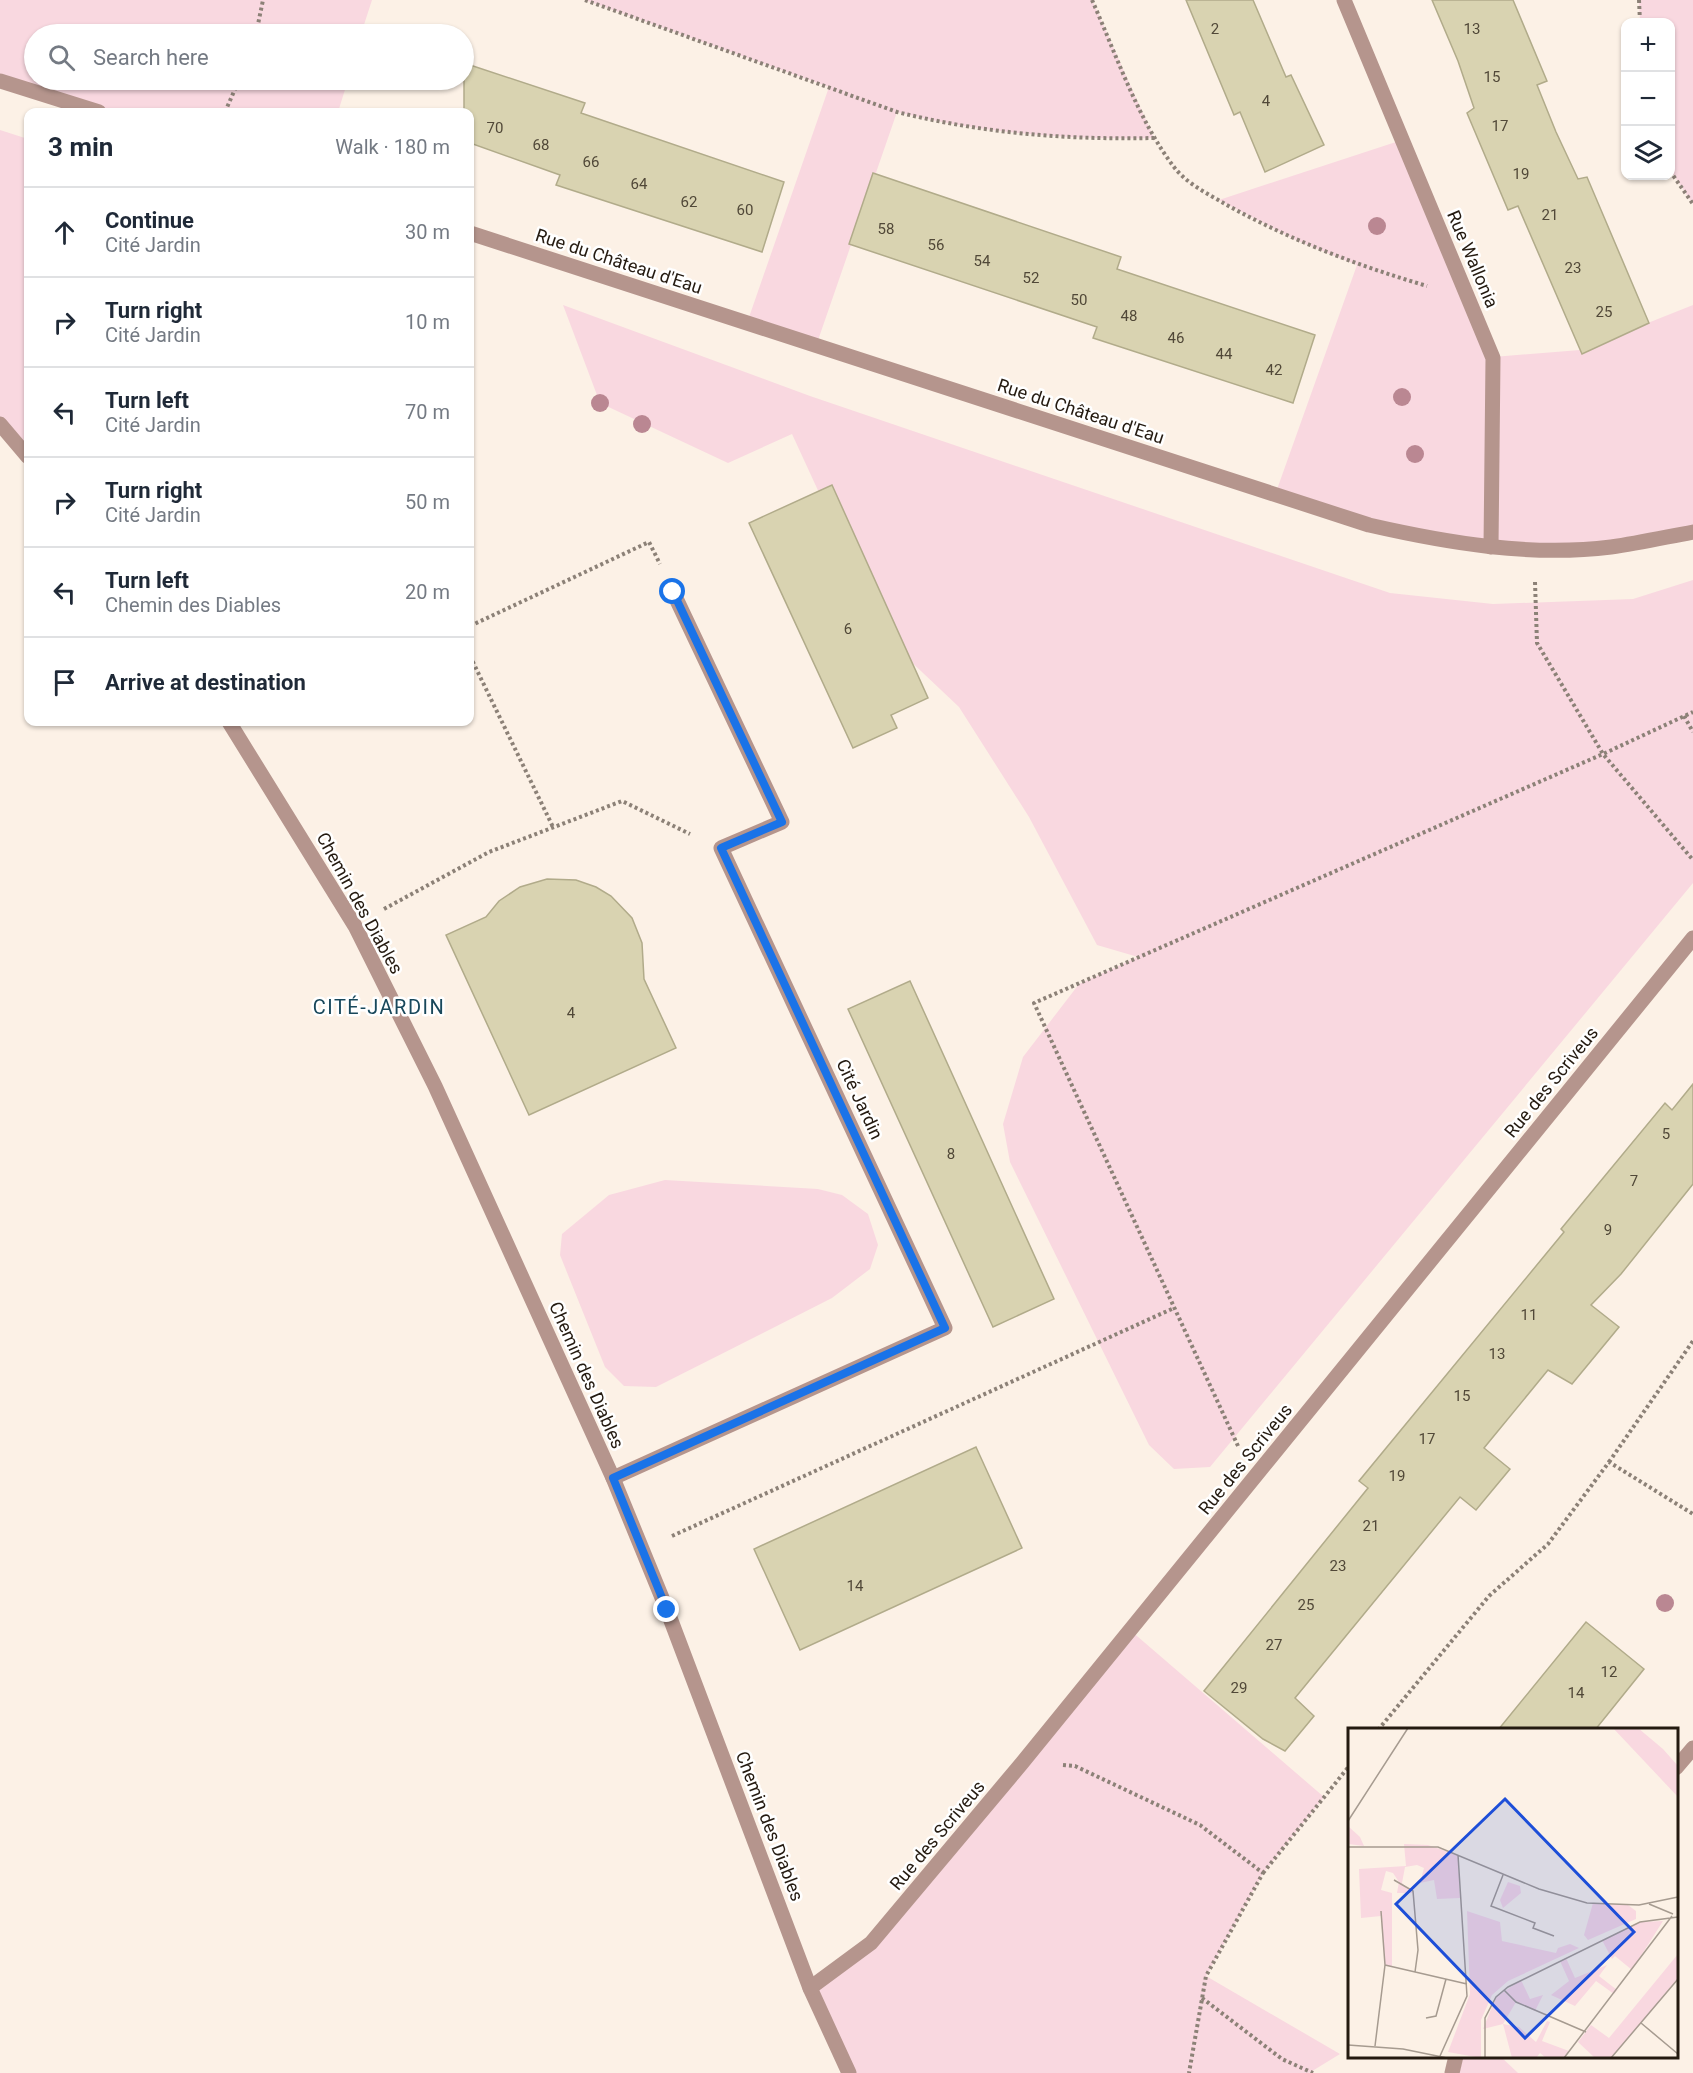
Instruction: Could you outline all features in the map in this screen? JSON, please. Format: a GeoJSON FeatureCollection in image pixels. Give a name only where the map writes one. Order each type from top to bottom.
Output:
{"type":"FeatureCollection","features":[{"type":"Feature","properties":{"kind":"street","name":"Rue Wallonia"},"geometry":{"type":"LineString","coordinates":[[1344,0],[1493,358],[1491,547]]}},
{"type":"Feature","properties":{"kind":"street"},"geometry":{"type":"LineString","coordinates":[[0,81],[24,89]]}},
{"type":"Feature","properties":{"kind":"street"},"geometry":{"type":"LineString","coordinates":[[29,90],[86,108]]}},
{"type":"Feature","properties":{"kind":"street","name":"Rue du Château d'Eau"},"geometry":{"type":"LineString","coordinates":[[474,234],[1369,525],[1436,540],[1534,550],[1610,547],[1693,532]]}},
{"type":"Feature","properties":{"kind":"street"},"geometry":{"type":"LineString","coordinates":[[0,424],[24,452]]}},
{"type":"Feature","properties":{"kind":"street"},"geometry":{"type":"LineString","coordinates":[[673,592],[782,822],[721,848]]}},
{"type":"Feature","properties":{"kind":"street","name":"Chemin des Diables"},"geometry":{"type":"LineString","coordinates":[[231,726],[355,926],[435,1086],[613,1478],[667,1610],[810,1988],[849,2073]]}},
{"type":"Feature","properties":{"kind":"street","name":"Cité Jardin"},"geometry":{"type":"LineString","coordinates":[[613,1478],[945,1328],[721,848]]}},
{"type":"Feature","properties":{"kind":"street","name":"Rue des Scriveus"},"geometry":{"type":"LineString","coordinates":[[810,1988],[871,1943],[1023,1763],[1693,938]]}},
{"type":"Feature","properties":{"kind":"street"},"geometry":{"type":"LineString","coordinates":[[1678,1767],[1693,1748]]}},
{"type":"Feature","properties":{"kind":"street"},"geometry":{"type":"LineString","coordinates":[[1452,2073],[1456,2058]]}},
{"type":"Feature","properties":{"kind":"path"},"geometry":{"type":"LineString","coordinates":[[258,24],[263,0]]}},
{"type":"Feature","properties":{"kind":"path"},"geometry":{"type":"LineString","coordinates":[[585,0],[897,112],[943,123],[1031,135],[1091,139],[1154,138]]}},
{"type":"Feature","properties":{"kind":"path"},"geometry":{"type":"LineString","coordinates":[[1092,0],[1154,138],[1176,169],[1202,191],[1298,241],[1357,265],[1468,298]]}},
{"type":"Feature","properties":{"kind":"path"},"geometry":{"type":"LineString","coordinates":[[1640,0],[1640,18]]}},
{"type":"Feature","properties":{"kind":"path"},"geometry":{"type":"LineString","coordinates":[[227,108],[235,90]]}},
{"type":"Feature","properties":{"kind":"path"},"geometry":{"type":"LineString","coordinates":[[1675,177],[1693,204]]}},
{"type":"Feature","properties":{"kind":"path"},"geometry":{"type":"LineString","coordinates":[[474,624],[649,542],[673,592]]}},
{"type":"Feature","properties":{"kind":"path"},"geometry":{"type":"LineString","coordinates":[[1534,550],[1537,643],[1603,754],[1693,860]]}},
{"type":"Feature","properties":{"kind":"path"},"geometry":{"type":"LineString","coordinates":[[474,664],[553,826]]}},
{"type":"Feature","properties":{"kind":"path"},"geometry":{"type":"LineString","coordinates":[[1253,1480],[1034,1003],[1603,754],[1693,712]]}},
{"type":"Feature","properties":{"kind":"path"},"geometry":{"type":"LineString","coordinates":[[1684,716],[1693,732]]}},
{"type":"Feature","properties":{"kind":"path"},"geometry":{"type":"LineString","coordinates":[[355,926],[489,852],[622,801],[721,848]]}},
{"type":"Feature","properties":{"kind":"path"},"geometry":{"type":"LineString","coordinates":[[641,1550],[1174,1308]]}},
{"type":"Feature","properties":{"kind":"path"},"geometry":{"type":"LineString","coordinates":[[1380,1728],[1489,1596],[1548,1544],[1609,1462],[1693,1341]]}},
{"type":"Feature","properties":{"kind":"path"},"geometry":{"type":"LineString","coordinates":[[1609,1462],[1693,1514]]}},
{"type":"Feature","properties":{"kind":"path"},"geometry":{"type":"LineString","coordinates":[[1023,1763],[1075,1766],[1148,1798],[1200,1825],[1263,1873]]}},
{"type":"Feature","properties":{"kind":"path"},"geometry":{"type":"LineString","coordinates":[[1190,2073],[1206,1976],[1263,1873],[1348,1767]]}},
{"type":"Feature","properties":{"kind":"path"},"geometry":{"type":"LineString","coordinates":[[1202,1998],[1282,2059],[1313,2073]]}},
{"type":"Feature","properties":{"kind":"shaded area"},"geometry":{"type":"Polygon","coordinates":[[[0,0],[372,0],[364,24],[24,24],[24,89],[0,81],[0,0]]]}},
{"type":"Feature","properties":{"kind":"shaded area"},"geometry":{"type":"Polygon","coordinates":[[[585,0],[1092,0],[1154,138],[1089,138],[1024,134],[961,125],[897,112],[816,346],[747,323],[829,87],[585,0]]]}},
{"type":"Feature","properties":{"kind":"shaded area"},"geometry":{"type":"Polygon","coordinates":[[[1639,0],[1693,0],[1693,204],[1675,177],[1675,18],[1640,18],[1639,0]]]}},
{"type":"Feature","properties":{"kind":"shaded area"},"geometry":{"type":"Polygon","coordinates":[[[29,90],[345,90],[339,108],[86,108],[29,90]]]}},
{"type":"Feature","properties":{"kind":"shaded area"},"geometry":{"type":"Polygon","coordinates":[[[0,130],[24,138],[24,452],[0,424],[0,130]]]}},
{"type":"Feature","properties":{"kind":"shaded area"},"geometry":{"type":"Polygon","coordinates":[[[1402,140],[1493,357],[1580,350],[1693,305],[1693,532],[1610,547],[1491,547],[1275,495],[1357,265],[1298,241],[1219,200],[1402,140]]]}},
{"type":"Feature","properties":{"kind":"shaded area"},"geometry":{"type":"Polygon","coordinates":[[[563,305],[810,396],[1390,593],[1493,604],[1633,599],[1693,580],[1693,883],[1210,1467],[1174,1469],[1149,1445],[1010,1162],[1003,1124],[1023,1057],[1079,984],[1138,957],[1097,945],[1029,817],[959,707],[886,638],[792,434],[728,463],[600,403],[563,305]]]}},
{"type":"Feature","properties":{"kind":"shaded area"},"geometry":{"type":"Polygon","coordinates":[[[665,1180],[818,1189],[842,1195],[868,1214],[878,1245],[870,1269],[832,1298],[656,1387],[624,1386],[605,1367],[560,1255],[562,1234],[609,1195],[665,1180]]]}},
{"type":"Feature","properties":{"kind":"shaded area"},"geometry":{"type":"Polygon","coordinates":[[[1130,1630],[1324,1797],[1263,1873],[1206,1976],[1340,2054],[1309,2073],[849,2073],[810,1988],[871,1943],[1130,1630]]]}},
{"type":"Feature","properties":{"kind":"shaded area"},"geometry":{"type":"Polygon","coordinates":[[[1456,2058],[1502,2058],[1518,2073],[1452,2073],[1456,2058]]]}},
{"type":"Feature","properties":{"kind":"building"},"geometry":{"type":"Polygon","coordinates":[[[1186,0],[1253,0],[1286,77],[1291,75],[1324,145],[1265,172],[1240,112],[1234,115],[1186,0]]]}},
{"type":"Feature","properties":{"kind":"building"},"geometry":{"type":"Polygon","coordinates":[[[1432,0],[1513,0],[1547,81],[1537,85],[1556,132],[1578,179],[1587,177],[1649,323],[1582,354],[1518,206],[1508,210],[1467,113],[1474,108],[1458,61],[1432,0]]]}},
{"type":"Feature","properties":{"kind":"building"},"geometry":{"type":"Polygon","coordinates":[[[474,66],[585,103],[581,113],[784,182],[762,252],[556,185],[560,175],[474,144],[474,108],[464,108],[464,90],[474,90],[474,66]]]}},
{"type":"Feature","properties":{"kind":"building"},"geometry":{"type":"Polygon","coordinates":[[[873,173],[1121,257],[1117,269],[1315,335],[1293,403],[1093,338],[1097,327],[849,244],[873,173]]]}},
{"type":"Feature","properties":{"kind":"building"},"geometry":{"type":"Polygon","coordinates":[[[832,485],[928,698],[891,715],[897,728],[853,748],[749,523],[832,485]]]}},
{"type":"Feature","properties":{"kind":"building"},"geometry":{"type":"Polygon","coordinates":[[[547,879],[576,880],[596,887],[611,896],[632,918],[642,943],[644,979],[676,1048],[529,1115],[446,935],[486,917],[499,901],[520,887],[547,879]]]}},
{"type":"Feature","properties":{"kind":"building"},"geometry":{"type":"Polygon","coordinates":[[[910,981],[1054,1299],[993,1327],[848,1009],[910,981]]]}},
{"type":"Feature","properties":{"kind":"building"},"geometry":{"type":"Polygon","coordinates":[[[1693,1084],[1693,1184],[1621,1274],[1591,1305],[1619,1327],[1572,1384],[1548,1370],[1484,1448],[1510,1469],[1476,1510],[1460,1497],[1295,1698],[1314,1716],[1285,1751],[1263,1739],[1204,1691],[1368,1488],[1359,1481],[1564,1232],[1561,1229],[1665,1103],[1672,1110],[1693,1084]]]}},
{"type":"Feature","properties":{"kind":"building"},"geometry":{"type":"Polygon","coordinates":[[[976,1447],[1022,1548],[800,1650],[754,1549],[976,1447]]]}},
{"type":"Feature","properties":{"kind":"building"},"geometry":{"type":"Polygon","coordinates":[[[1586,1622],[1644,1669],[1597,1728],[1500,1728],[1586,1622]]]}},
{"type":"Feature","properties":{"kind":"district","name":"CITÉ-JARDIN"},"geometry":{"type":"Point","coordinates":[379,1007]}},
{"type":"Feature","properties":{"kind":"route"},"geometry":{"type":"LineString","coordinates":[[667,1610],[613,1478],[945,1328],[721,848],[782,822],[673,592]]}}]}
